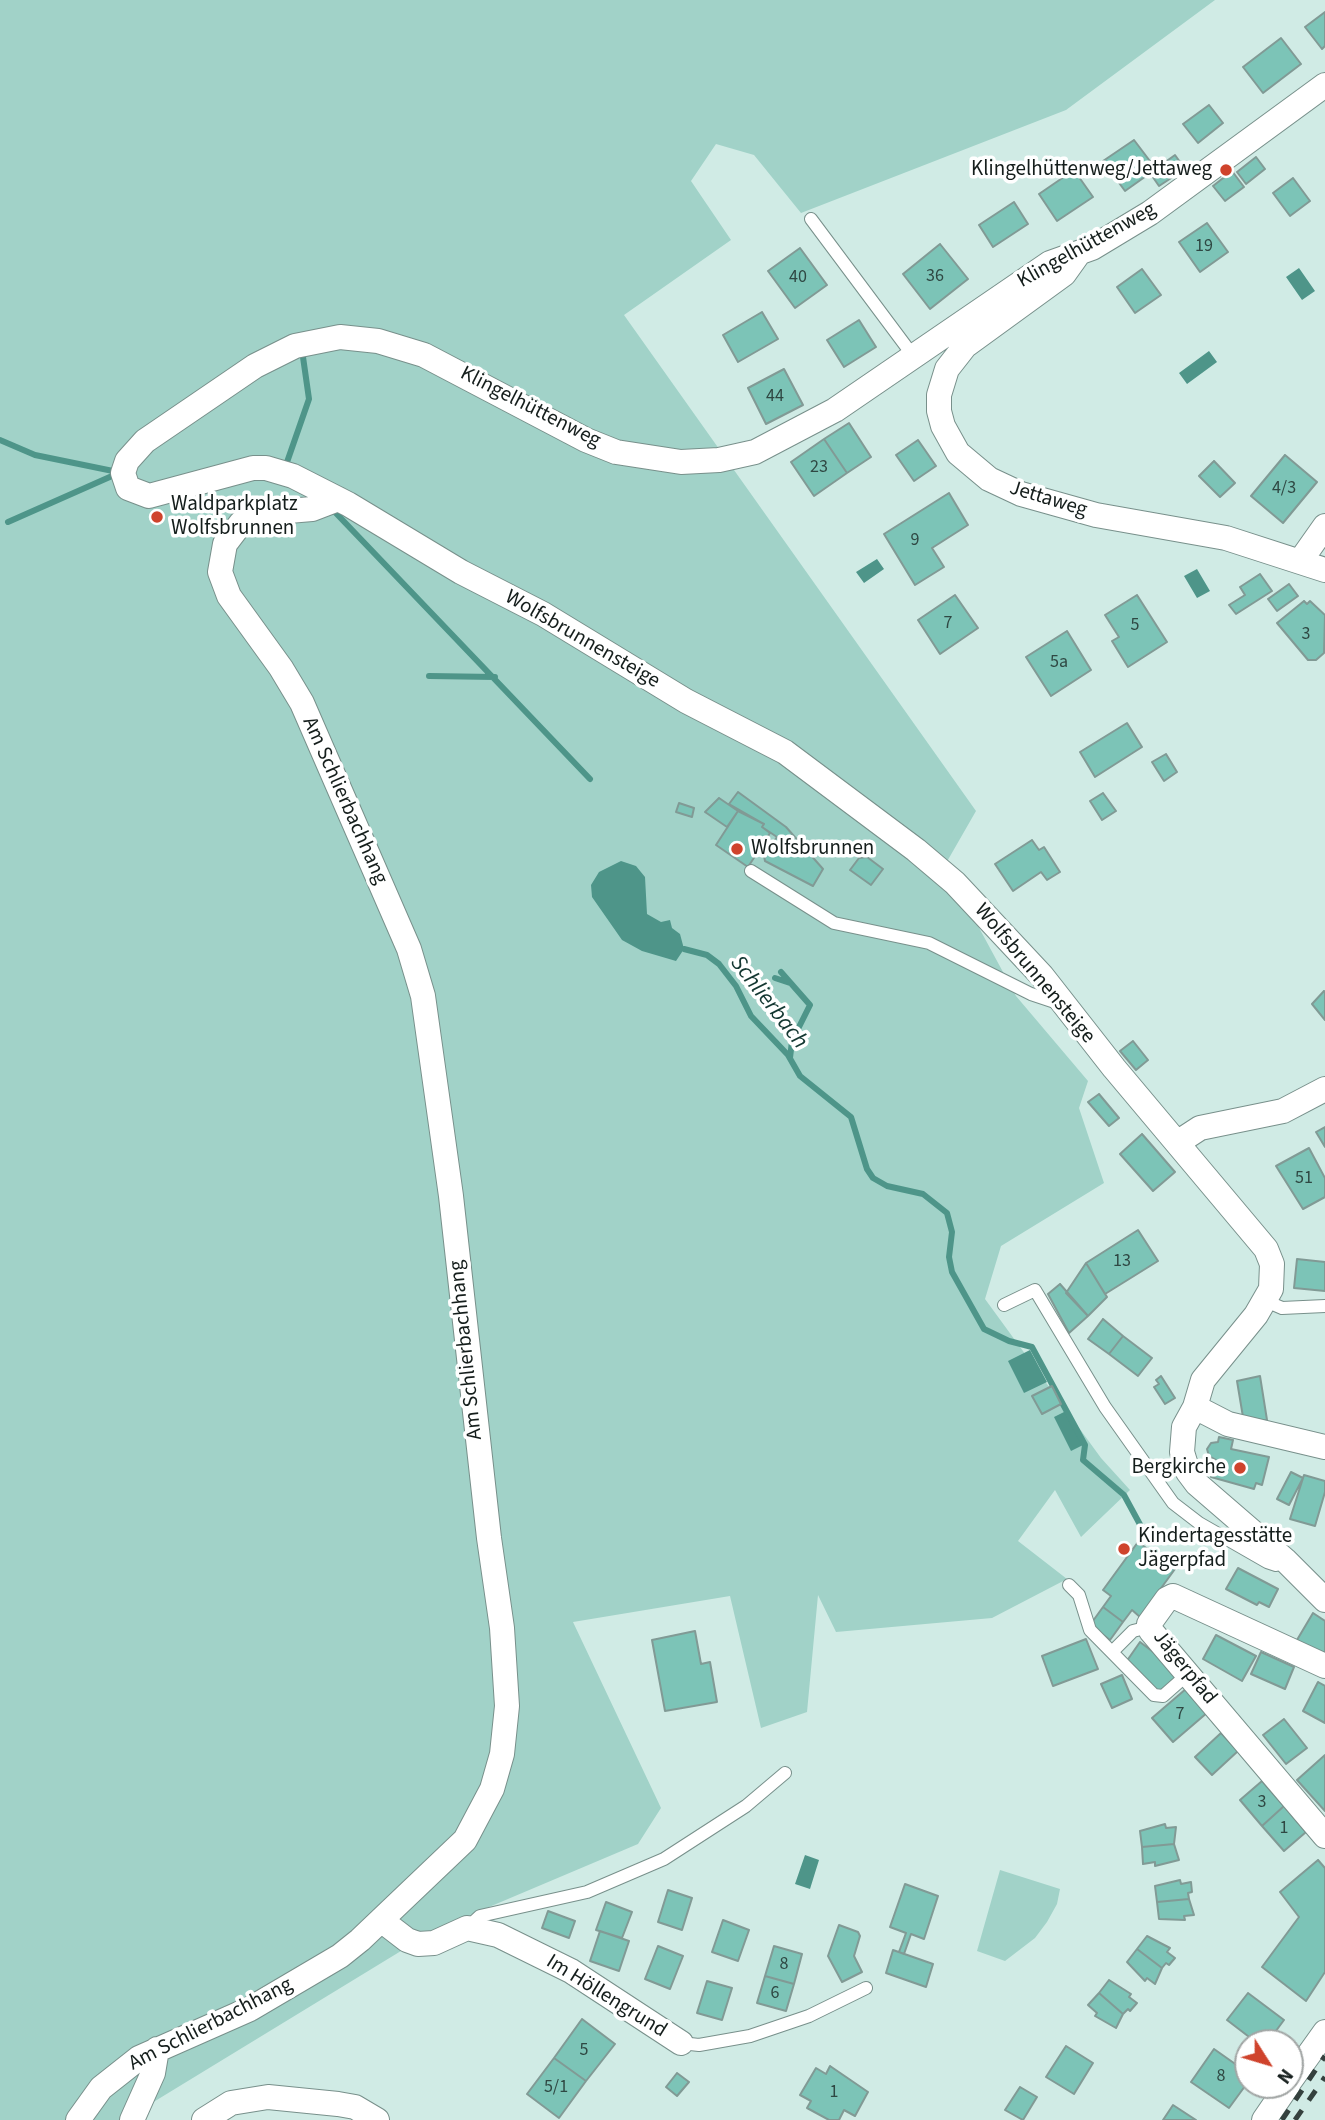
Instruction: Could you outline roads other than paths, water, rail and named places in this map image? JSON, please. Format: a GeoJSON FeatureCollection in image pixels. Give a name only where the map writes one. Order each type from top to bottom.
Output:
{"type":"FeatureCollection","features":[{"type":"Feature","properties":{"kind":"street","name":"Klingelhüttenweg"},"geometry":{"type":"LineString","coordinates":[[338,499],[293,476],[266,468],[240,471],[149,496],[128,488],[123,473],[127,461],[145,441],[179,416],[271,356],[320,339],[365,339],[415,351],[601,447],[632,455],[681,462],[733,458],[776,443],[835,410],[1023,279],[1058,259],[1079,253],[1150,213],[1325,85]]}},
{"type":"Feature","properties":{"kind":"street","name":"Jettaweg"},"geometry":{"type":"LineString","coordinates":[[1079,253],[1064,274],[965,346],[947,369],[939,395],[939,411],[943,426],[958,453],[1000,485],[1047,502],[1096,515],[1226,538],[1301,560],[1325,570]]}},
{"type":"Feature","properties":{"kind":"street","name":"Wolfsbrunnensteige"},"geometry":{"type":"LineString","coordinates":[[338,499],[425,551],[543,614],[686,701],[797,760],[955,883],[1014,944],[1266,1249],[1273,1278],[1266,1301]]}},
{"type":"Feature","properties":{"kind":"street","name":"Am Schlierbachhang"},"geometry":{"type":"LineString","coordinates":[[78,2120],[93,2096],[109,2080],[157,2049],[260,2003],[340,1956],[456,1850],[478,1818],[492,1788],[502,1754],[507,1683],[451,1196],[429,1028],[419,977],[295,690],[229,596],[221,578],[222,551],[229,536],[241,523],[265,513],[312,509],[338,499]]}},
{"type":"Feature","properties":{"kind":"street"},"geometry":{"type":"LineString","coordinates":[[1301,560],[1325,526]]}},
{"type":"Feature","properties":{"kind":"street"},"geometry":{"type":"LineString","coordinates":[[1177,1143],[1200,1128],[1283,1111],[1325,1089]]}},
{"type":"Feature","properties":{"kind":"street"},"geometry":{"type":"LineString","coordinates":[[1266,1301],[1203,1380],[1181,1442],[1188,1472],[1197,1484],[1285,1560],[1325,1600]]}},
{"type":"Feature","properties":{"kind":"street"},"geometry":{"type":"LineString","coordinates":[[1195,1407],[1228,1424],[1325,1447]]}},
{"type":"Feature","properties":{"kind":"street","name":"Jägerpfad"},"geometry":{"type":"LineString","coordinates":[[1325,1666],[1173,1596],[1167,1598],[1149,1627],[1325,1836]]}},
{"type":"Feature","properties":{"kind":"street"},"geometry":{"type":"LineString","coordinates":[[381,1920],[407,1940],[418,1944],[434,1943],[467,1928]]}},
{"type":"Feature","properties":{"kind":"street","name":"Im Höllengrund"},"geometry":{"type":"LineString","coordinates":[[467,1928],[498,1934],[561,1966],[681,2043]]}},
{"type":"Feature","properties":{"kind":"street"},"geometry":{"type":"LineString","coordinates":[[1304,2062],[1325,2032]]}},
{"type":"Feature","properties":{"kind":"street"},"geometry":{"type":"LineString","coordinates":[[132,2120],[153,2073],[157,2049]]}},
{"type":"Feature","properties":{"kind":"street"},"geometry":{"type":"LineString","coordinates":[[204,2120],[231,2103],[268,2097],[338,2104],[355,2108],[377,2120]]}},
{"type":"Feature","properties":{"kind":"street"},"geometry":{"type":"LineString","coordinates":[[1264,2120],[1278,2099]]}},
{"type":"Feature","properties":{"kind":"lane"},"geometry":{"type":"LineString","coordinates":[[811,219],[914,357]]}},
{"type":"Feature","properties":{"kind":"lane"},"geometry":{"type":"LineString","coordinates":[[751,871],[826,920],[929,943],[1031,994],[1062,1004]]}},
{"type":"Feature","properties":{"kind":"lane"},"geometry":{"type":"LineString","coordinates":[[1004,1305],[1035,1290],[1112,1417],[1173,1503],[1199,1523],[1267,1562],[1276,1564],[1285,1560]]}},
{"type":"Feature","properties":{"kind":"lane"},"geometry":{"type":"LineString","coordinates":[[1266,1301],[1282,1308],[1325,1306]]}},
{"type":"Feature","properties":{"kind":"lane"},"geometry":{"type":"LineString","coordinates":[[1069,1585],[1079,1595],[1090,1630],[1157,1697],[1163,1696],[1188,1674]]}},
{"type":"Feature","properties":{"kind":"lane"},"geometry":{"type":"LineString","coordinates":[[1112,1652],[1133,1631],[1149,1627]]}},
{"type":"Feature","properties":{"kind":"lane"},"geometry":{"type":"LineString","coordinates":[[467,1928],[480,1916],[587,1892],[664,1859],[688,1846],[786,1778]]}},
{"type":"Feature","properties":{"kind":"lane","name":"Im Höllengrund"},"geometry":{"type":"LineString","coordinates":[[681,2043],[699,2045],[750,2036],[809,2016],[866,1988]]}},
{"type":"Feature","properties":{"kind":"waterway"},"geometry":{"type":"LineString","coordinates":[[286,465],[309,399],[302,350]]}},
{"type":"Feature","properties":{"kind":"waterway"},"geometry":{"type":"LineString","coordinates":[[0,440],[35,455],[113,471]]}},
{"type":"Feature","properties":{"kind":"waterway"},"geometry":{"type":"LineString","coordinates":[[8,522],[112,476]]}},
{"type":"Feature","properties":{"kind":"waterway"},"geometry":{"type":"LineString","coordinates":[[332,509],[590,779]]}},
{"type":"Feature","properties":{"kind":"waterway"},"geometry":{"type":"LineString","coordinates":[[429,676],[495,677]]}},
{"type":"Feature","properties":{"kind":"waterway","name":"Schlierbach"},"geometry":{"type":"LineString","coordinates":[[684,949],[707,955],[719,964],[736,986],[751,1016],[788,1055],[800,1076],[851,1117],[867,1169],[873,1178],[887,1186],[923,1194],[947,1213],[952,1232],[949,1257],[952,1272],[984,1329],[1009,1341],[1032,1347],[1085,1445],[1083,1460],[1124,1495],[1143,1530]]}},
{"type":"Feature","properties":{"kind":"waterway"},"geometry":{"type":"LineString","coordinates":[[781,972],[810,1005],[792,1041],[790,1058]]}},
{"type":"Feature","properties":{"kind":"waterway"},"geometry":{"type":"LineString","coordinates":[[775,978],[790,983]]}},
{"type":"Feature","properties":{"kind":"railway"},"geometry":{"type":"LineString","coordinates":[[1282,2120],[1325,2056]]}},
{"type":"Feature","properties":{"kind":"railway"},"geometry":{"type":"LineString","coordinates":[[1295,2120],[1325,2077]]}},
{"type":"Feature","properties":{"kind":"place","name":"Klingelhüttenweg/Jettaweg"},"geometry":{"type":"Point","coordinates":[1226,170]}},
{"type":"Feature","properties":{"kind":"place","name":"Waldparkplatz Wolfsbrunnen"},"geometry":{"type":"Point","coordinates":[157,517]}},
{"type":"Feature","properties":{"kind":"place","name":"Wolfsbrunnen"},"geometry":{"type":"Point","coordinates":[737,849]}},
{"type":"Feature","properties":{"kind":"place","name":"Bergkirche"},"geometry":{"type":"Point","coordinates":[1240,1468]}},
{"type":"Feature","properties":{"kind":"place","name":"Kindertagesstätte Jägerpfad"},"geometry":{"type":"Point","coordinates":[1124,1549]}}]}
